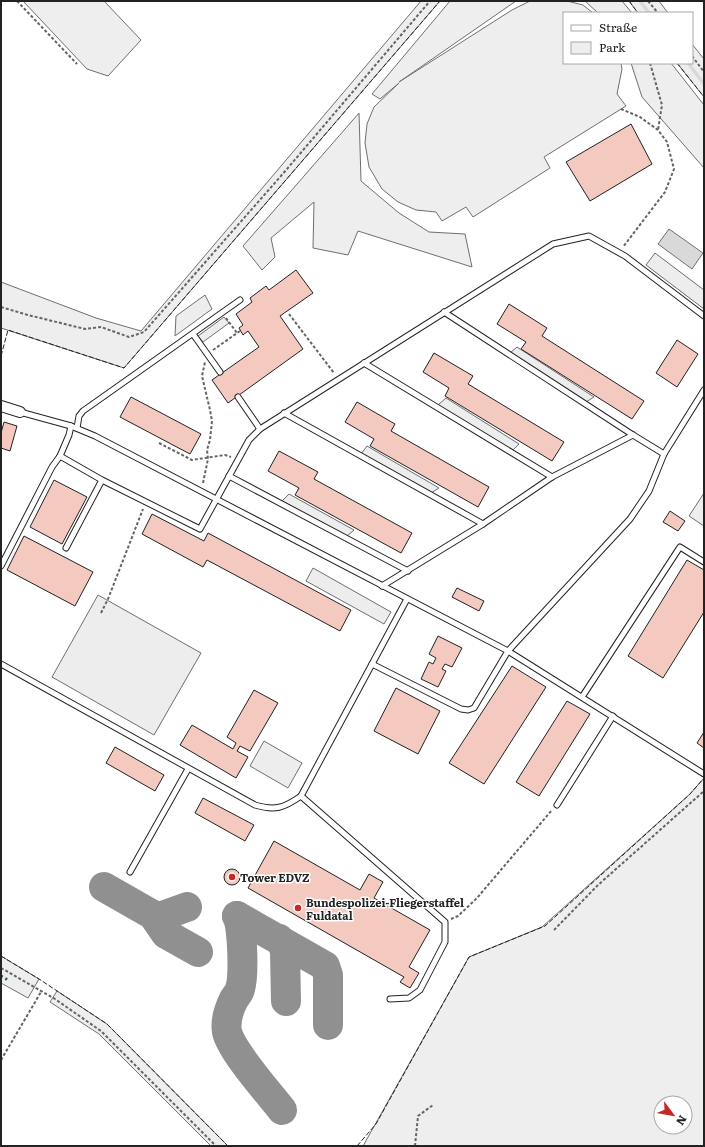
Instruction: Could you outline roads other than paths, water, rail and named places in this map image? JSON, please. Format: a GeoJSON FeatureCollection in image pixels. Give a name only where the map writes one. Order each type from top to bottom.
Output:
{"type":"FeatureCollection","features":[{"type":"Feature","properties":{"kind":"street"},"geometry":{"type":"LineString","coordinates":[[1,406],[20,412]]}},
{"type":"Feature","properties":{"kind":"lane"},"geometry":{"type":"LineString","coordinates":[[60,456],[102,480],[200,529],[249,440],[260,429],[553,244],[589,236],[619,253],[704,316]]}},
{"type":"Feature","properties":{"kind":"lane"},"geometry":{"type":"LineString","coordinates":[[77,428],[79,416],[82,411],[240,300]]}},
{"type":"Feature","properties":{"kind":"lane"},"geometry":{"type":"LineString","coordinates":[[444,312],[664,454]]}},
{"type":"Feature","properties":{"kind":"lane"},"geometry":{"type":"LineString","coordinates":[[192,334],[220,372]]}},
{"type":"Feature","properties":{"kind":"lane"},"geometry":{"type":"LineString","coordinates":[[364,363],[552,477]]}},
{"type":"Feature","properties":{"kind":"lane"},"geometry":{"type":"LineString","coordinates":[[372,664],[461,709],[468,710],[474,708],[508,651],[630,519],[649,491],[664,454],[704,390]]}},
{"type":"Feature","properties":{"kind":"lane"},"geometry":{"type":"LineString","coordinates":[[238,397],[260,429]]}},
{"type":"Feature","properties":{"kind":"lane"},"geometry":{"type":"LineString","coordinates":[[20,412],[71,426],[95,436],[202,490],[508,651],[704,774]]}},
{"type":"Feature","properties":{"kind":"lane"},"geometry":{"type":"LineString","coordinates":[[284,413],[483,524]]}},
{"type":"Feature","properties":{"kind":"lane"},"geometry":{"type":"LineString","coordinates":[[1,566],[52,467],[60,456],[71,426]]}},
{"type":"Feature","properties":{"kind":"lane"},"geometry":{"type":"LineString","coordinates":[[382,586],[483,524],[552,477],[633,435]]}},
{"type":"Feature","properties":{"kind":"lane"},"geometry":{"type":"LineString","coordinates":[[229,476],[408,571]]}},
{"type":"Feature","properties":{"kind":"lane"},"geometry":{"type":"LineString","coordinates":[[66,548],[102,480]]}},
{"type":"Feature","properties":{"kind":"lane"},"geometry":{"type":"LineString","coordinates":[[582,697],[680,547],[704,562]]}},
{"type":"Feature","properties":{"kind":"lane"},"geometry":{"type":"LineString","coordinates":[[1,664],[255,805],[267,809],[278,808],[301,796],[407,599]]}},
{"type":"Feature","properties":{"kind":"lane"},"geometry":{"type":"LineString","coordinates":[[557,805],[613,716]]}},
{"type":"Feature","properties":{"kind":"lane"},"geometry":{"type":"LineString","coordinates":[[130,872],[188,769]]}},
{"type":"Feature","properties":{"kind":"lane"},"geometry":{"type":"LineString","coordinates":[[301,796],[445,922],[445,942],[420,990],[409,998],[390,999]]}},
{"type":"Feature","properties":{"kind":"waterway"},"geometry":{"type":"LineString","coordinates":[[640,1],[648,12]]}},
{"type":"Feature","properties":{"kind":"waterway"},"geometry":{"type":"LineString","coordinates":[[689,64],[704,84]]}},
{"type":"Feature","properties":{"kind":"place","name":"Tower EDVZ"},"geometry":{"type":"Point","coordinates":[232,877]}},
{"type":"Feature","properties":{"kind":"place","name":"Bundespolizei-Fliegerstaffel Fuldatal"},"geometry":{"type":"Point","coordinates":[298,908]}}]}
